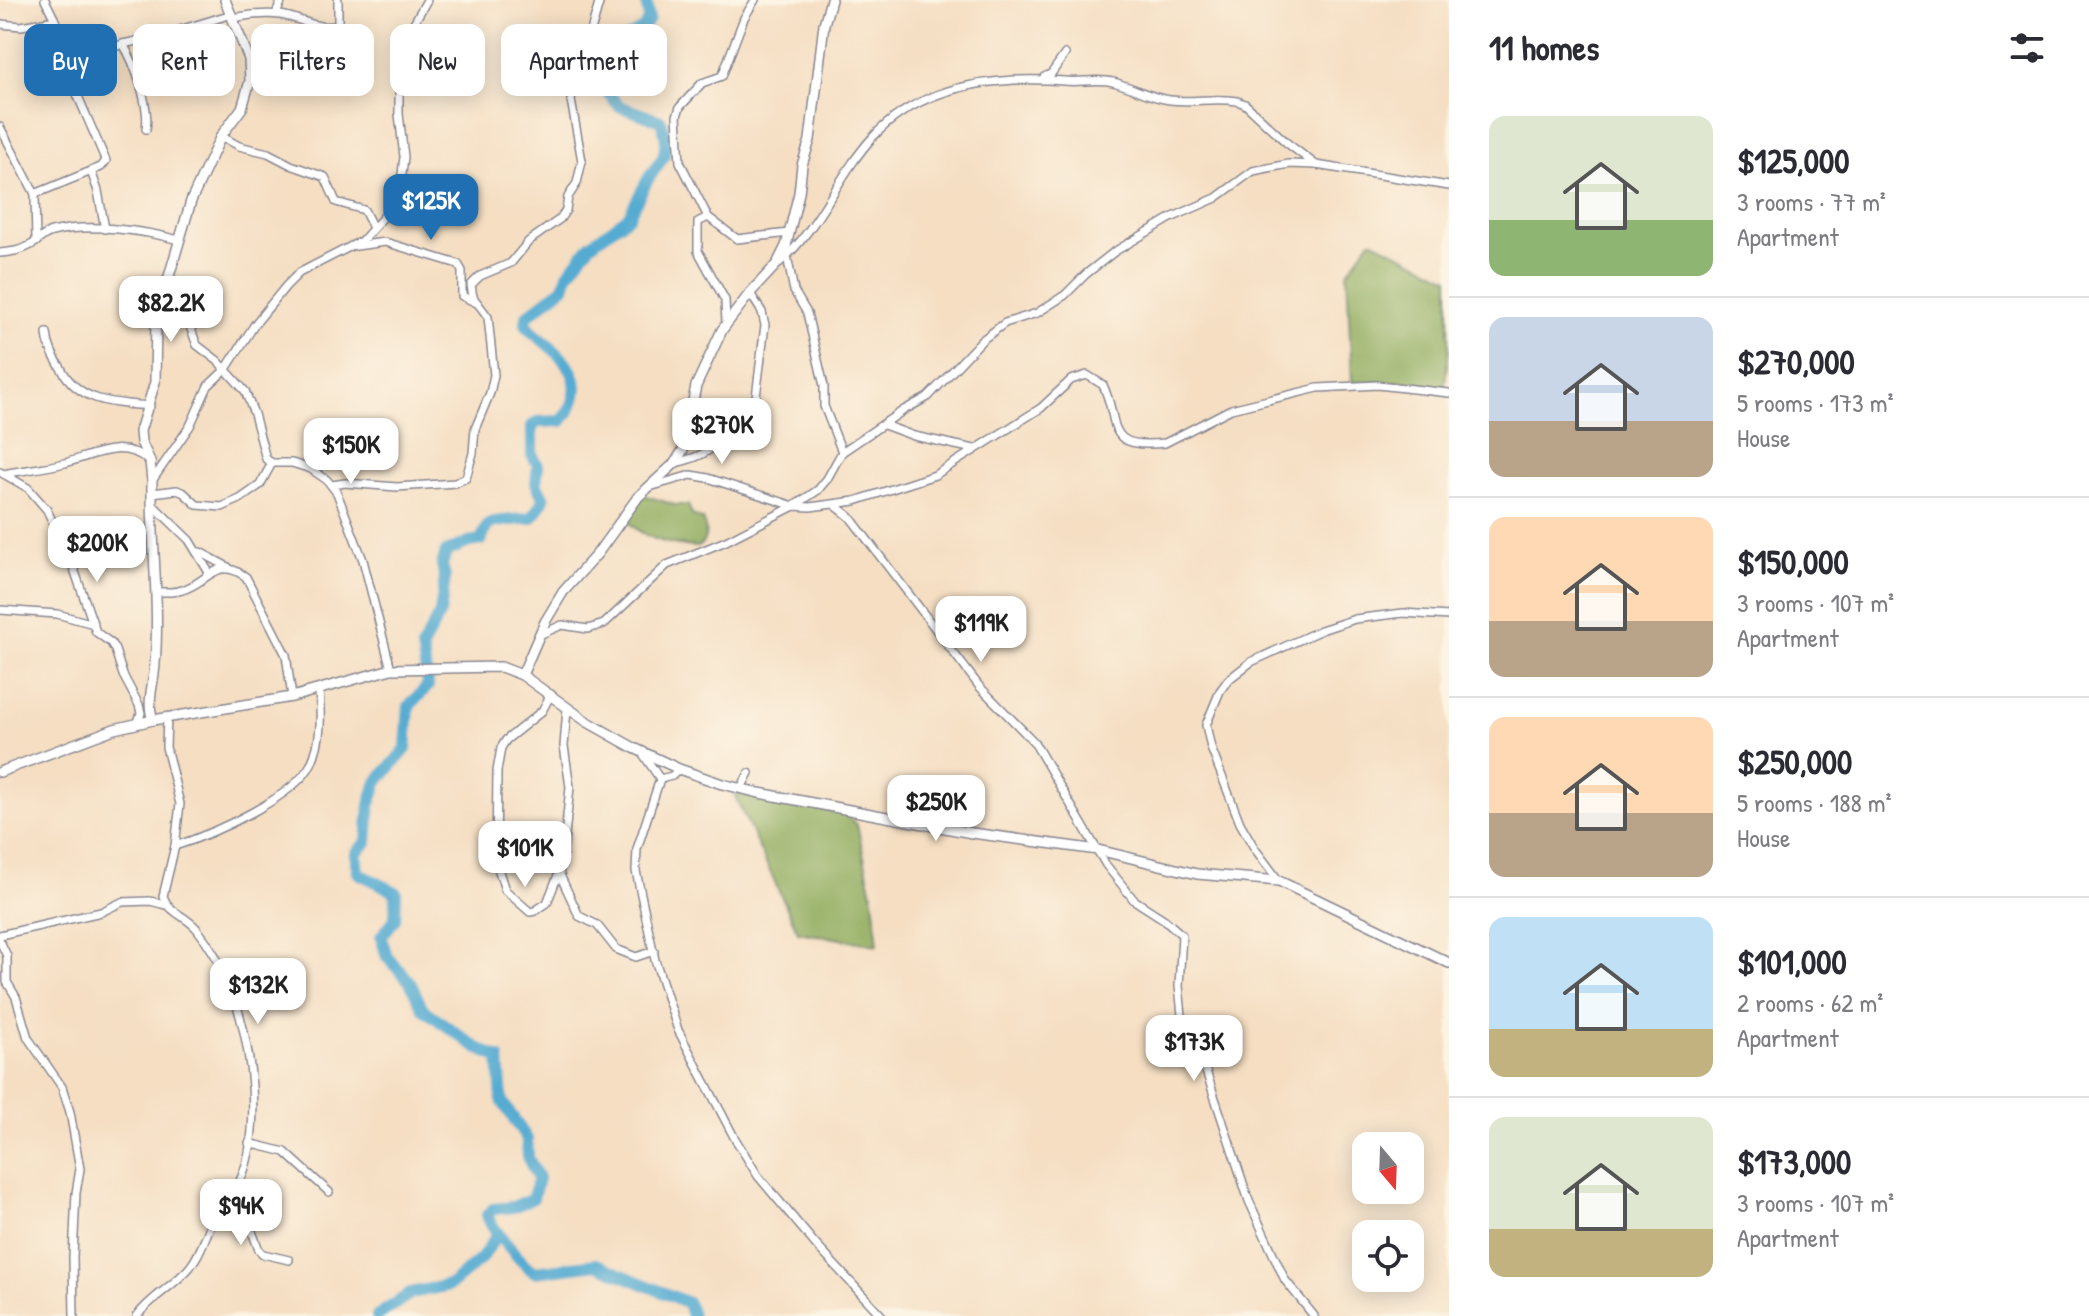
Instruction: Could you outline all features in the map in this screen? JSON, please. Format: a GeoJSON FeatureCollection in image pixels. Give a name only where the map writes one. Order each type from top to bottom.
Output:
{"type":"FeatureCollection","features":[{"type":"Feature","properties":{"kind":"street"},"geometry":{"type":"LineString","coordinates":[[45,0],[56,24]]}},
{"type":"Feature","properties":{"kind":"street"},"geometry":{"type":"LineString","coordinates":[[153,720],[149,704],[156,661],[152,481],[150,461],[140,437],[155,382],[156,321],[191,201],[221,136],[242,108],[250,81],[249,59],[225,0]]}},
{"type":"Feature","properties":{"kind":"street"},"geometry":{"type":"LineString","coordinates":[[276,14],[282,0]]}},
{"type":"Feature","properties":{"kind":"street"},"geometry":{"type":"LineString","coordinates":[[338,0],[339,24]]}},
{"type":"Feature","properties":{"kind":"street"},"geometry":{"type":"LineString","coordinates":[[152,481],[190,426],[208,386],[226,369],[255,324],[292,280],[299,273],[353,246],[393,206],[400,191],[404,157],[397,72],[411,28],[427,0]]}},
{"type":"Feature","properties":{"kind":"street"},"geometry":{"type":"LineString","coordinates":[[332,485],[397,487],[455,483],[466,478],[475,429],[494,375],[488,317],[471,291],[475,280],[511,263],[529,241],[560,219],[566,210],[582,161],[571,100],[600,0]]}},
{"type":"Feature","properties":{"kind":"street"},"geometry":{"type":"LineString","coordinates":[[755,0],[744,18],[722,76],[702,83],[680,107],[677,116],[680,162],[708,217],[737,239],[789,233]]}},
{"type":"Feature","properties":{"kind":"street"},"geometry":{"type":"LineString","coordinates":[[777,264],[789,233],[810,140],[824,24],[831,0]]}},
{"type":"Feature","properties":{"kind":"street"},"geometry":{"type":"LineString","coordinates":[[117,46],[232,16],[276,14],[313,24]]}},
{"type":"Feature","properties":{"kind":"street"},"geometry":{"type":"LineString","coordinates":[[0,24],[21,26],[55,20]]}},
{"type":"Feature","properties":{"kind":"street"},"geometry":{"type":"LineString","coordinates":[[123,44],[130,56],[146,109],[146,129]]}},
{"type":"Feature","properties":{"kind":"street"},"geometry":{"type":"LineString","coordinates":[[1042,78],[1051,74],[1065,54]]}},
{"type":"Feature","properties":{"kind":"street"},"geometry":{"type":"LineString","coordinates":[[522,675],[539,635],[563,592],[597,554],[638,497],[675,463],[683,450],[696,386],[726,324],[820,215],[873,136],[904,112],[942,93],[967,85],[1042,78],[1112,82],[1180,102],[1237,101],[1251,109],[1316,165]]}},
{"type":"Feature","properties":{"kind":"street"},"geometry":{"type":"LineString","coordinates":[[35,194],[104,165],[105,157],[78,96]]}},
{"type":"Feature","properties":{"kind":"street"},"geometry":{"type":"LineString","coordinates":[[0,127],[35,194],[36,242]]}},
{"type":"Feature","properties":{"kind":"street"},"geometry":{"type":"LineString","coordinates":[[221,136],[239,146],[268,153],[325,177],[336,202],[364,210],[373,228]]}},
{"type":"Feature","properties":{"kind":"street"},"geometry":{"type":"LineString","coordinates":[[539,635],[562,625],[588,629],[604,624],[667,565],[733,538],[794,506],[818,490],[842,452],[928,397],[982,340],[1005,323],[1037,313],[1065,295],[1086,274],[1139,236],[1216,198],[1253,171],[1289,164],[1316,165],[1449,186]]}},
{"type":"Feature","properties":{"kind":"street"},"geometry":{"type":"LineString","coordinates":[[91,171],[105,229]]}},
{"type":"Feature","properties":{"kind":"street"},"geometry":{"type":"LineString","coordinates":[[708,217],[698,222],[696,242],[725,300],[726,324]]}},
{"type":"Feature","properties":{"kind":"street"},"geometry":{"type":"LineString","coordinates":[[0,253],[25,249],[44,235],[67,229],[147,232],[179,240]]}},
{"type":"Feature","properties":{"kind":"street"},"geometry":{"type":"LineString","coordinates":[[353,246],[385,242],[458,264],[462,271],[462,296],[479,304]]}},
{"type":"Feature","properties":{"kind":"street"},"geometry":{"type":"LineString","coordinates":[[787,256],[794,291],[807,313],[824,386],[824,406],[842,452]]}},
{"type":"Feature","properties":{"kind":"street"},"geometry":{"type":"LineString","coordinates":[[168,284],[184,311],[197,345],[237,379],[250,401],[266,459],[272,463],[301,465],[320,474],[332,485],[342,502],[352,537],[363,560],[391,669]]}},
{"type":"Feature","properties":{"kind":"street"},"geometry":{"type":"LineString","coordinates":[[675,463],[704,454],[716,446],[743,409],[756,397],[765,325],[762,312],[750,293]]}},
{"type":"Feature","properties":{"kind":"street"},"geometry":{"type":"LineString","coordinates":[[47,333],[50,350],[66,378],[80,392],[101,400],[150,406]]}},
{"type":"Feature","properties":{"kind":"street"},"geometry":{"type":"LineString","coordinates":[[650,487],[691,475],[794,506],[834,504],[882,494],[935,475],[1041,408],[1071,380],[1087,375],[1105,387],[1115,430],[1120,436],[1155,444],[1165,443],[1231,409],[1318,388],[1378,385],[1449,393]]}},
{"type":"Feature","properties":{"kind":"street"},"geometry":{"type":"LineString","coordinates":[[884,425],[914,436],[975,449]]}},
{"type":"Feature","properties":{"kind":"street"},"geometry":{"type":"LineString","coordinates":[[2,473],[66,463],[115,449],[138,452],[150,461]]}},
{"type":"Feature","properties":{"kind":"street"},"geometry":{"type":"LineString","coordinates":[[152,493],[177,490],[197,505],[222,507],[260,485],[272,463]]}},
{"type":"Feature","properties":{"kind":"street"},"geometry":{"type":"LineString","coordinates":[[2,473],[28,488],[47,510],[75,572],[96,632],[111,643],[139,705],[141,713],[138,722]]}},
{"type":"Feature","properties":{"kind":"street"},"geometry":{"type":"LineString","coordinates":[[152,504],[196,549],[210,574]]}},
{"type":"Feature","properties":{"kind":"street"},"geometry":{"type":"LineString","coordinates":[[834,504],[850,517],[973,679],[1034,742],[1106,865],[1134,900],[1182,935],[1179,986],[1182,1015],[1200,1053],[1249,1201],[1285,1280],[1314,1316]]}},
{"type":"Feature","properties":{"kind":"street"},"geometry":{"type":"LineString","coordinates":[[196,549],[235,569],[249,580],[283,649],[292,697]]}},
{"type":"Feature","properties":{"kind":"street"},"geometry":{"type":"LineString","coordinates":[[156,592],[186,589],[210,574],[230,568]]}},
{"type":"Feature","properties":{"kind":"street"},"geometry":{"type":"LineString","coordinates":[[0,610],[57,614],[94,624]]}},
{"type":"Feature","properties":{"kind":"street"},"geometry":{"type":"LineString","coordinates":[[1279,881],[1240,823],[1211,748],[1206,725],[1220,691],[1228,680],[1251,662],[1321,630],[1355,619],[1403,613],[1449,616]]}},
{"type":"Feature","properties":{"kind":"street"},"geometry":{"type":"LineString","coordinates":[[0,772],[138,722],[292,697],[391,669],[501,667],[522,675],[567,709],[679,769],[741,788],[972,833],[1098,850],[1197,874],[1279,881],[1449,963]]}},
{"type":"Feature","properties":{"kind":"street"},"geometry":{"type":"LineString","coordinates":[[175,846],[207,834],[266,804],[285,792],[307,770],[321,732],[319,691]]}},
{"type":"Feature","properties":{"kind":"street"},"geometry":{"type":"LineString","coordinates":[[551,694],[542,711],[506,740],[501,748],[497,771],[494,847],[505,890],[526,910],[535,911],[547,903],[560,875],[570,787],[564,746],[567,709]]}},
{"type":"Feature","properties":{"kind":"street"},"geometry":{"type":"LineString","coordinates":[[166,905],[164,886],[175,846],[180,804],[166,747],[167,717]]}},
{"type":"Feature","properties":{"kind":"street"},"geometry":{"type":"LineString","coordinates":[[641,751],[660,779]]}},
{"type":"Feature","properties":{"kind":"street"},"geometry":{"type":"LineString","coordinates":[[660,779],[672,776],[679,769]]}},
{"type":"Feature","properties":{"kind":"street"},"geometry":{"type":"LineString","coordinates":[[741,788],[749,773]]}},
{"type":"Feature","properties":{"kind":"street"},"geometry":{"type":"LineString","coordinates":[[660,779],[639,841],[636,860],[638,887],[678,1030],[758,1176],[882,1316]]}},
{"type":"Feature","properties":{"kind":"street"},"geometry":{"type":"LineString","coordinates":[[560,875],[579,916],[597,925],[616,949],[636,957],[654,951]]}},
{"type":"Feature","properties":{"kind":"street"},"geometry":{"type":"LineString","coordinates":[[74,1316],[74,1232],[80,1169],[70,1112],[62,1087],[28,1038],[16,997],[7,982],[7,956],[0,938],[101,912],[122,902],[150,901],[166,905],[187,919],[218,961],[234,999],[246,1041],[254,1098],[249,1143],[236,1189],[215,1217],[188,1269],[149,1300],[137,1316]]}},
{"type":"Feature","properties":{"kind":"street"},"geometry":{"type":"LineString","coordinates":[[249,1143],[285,1152],[329,1192]]}},
{"type":"Feature","properties":{"kind":"street"},"geometry":{"type":"LineString","coordinates":[[236,1189],[259,1250],[263,1254],[289,1260]]}},
{"type":"Feature","properties":{"kind":"green space"},"geometry":{"type":"Polygon","coordinates":[[[1371,240],[1449,278],[1449,349],[1444,389],[1398,382],[1352,382],[1347,273],[1371,240]]]}},
{"type":"Feature","properties":{"kind":"green space"},"geometry":{"type":"Polygon","coordinates":[[[643,495],[675,505],[688,505],[692,515],[703,520],[706,531],[702,544],[699,547],[660,541],[634,527],[627,520],[643,495]]]}},
{"type":"Feature","properties":{"kind":"green space"},"geometry":{"type":"Polygon","coordinates":[[[734,794],[844,813],[857,825],[873,898],[878,945],[798,932],[734,794]]]}},
{"type":"Feature","properties":{"kind":"waterway"},"geometry":{"type":"LineString","coordinates":[[646,0],[649,19],[643,29],[603,52],[596,79],[619,106],[661,121],[666,138],[664,156],[628,217],[590,245],[568,274],[564,287],[527,316],[526,324],[530,330],[563,360],[575,381],[576,393],[562,421],[538,422],[532,426],[532,455],[538,465],[536,483],[544,499],[532,518],[494,522],[487,526],[481,540],[446,552],[442,565],[445,578],[440,613],[422,647],[428,686],[409,706],[406,749],[377,782],[370,805],[367,842],[356,853],[358,873],[396,892],[395,919],[381,937],[387,957],[410,982],[423,1009],[477,1048],[499,1058],[502,1101],[527,1139],[528,1158],[538,1178],[533,1198],[513,1207],[493,1209],[487,1215],[494,1228],[535,1272],[596,1264],[688,1303],[692,1316]]}},
{"type":"Feature","properties":{"kind":"waterway"},"geometry":{"type":"LineString","coordinates":[[377,1316],[411,1293],[450,1285],[482,1258],[498,1233]]}}]}
